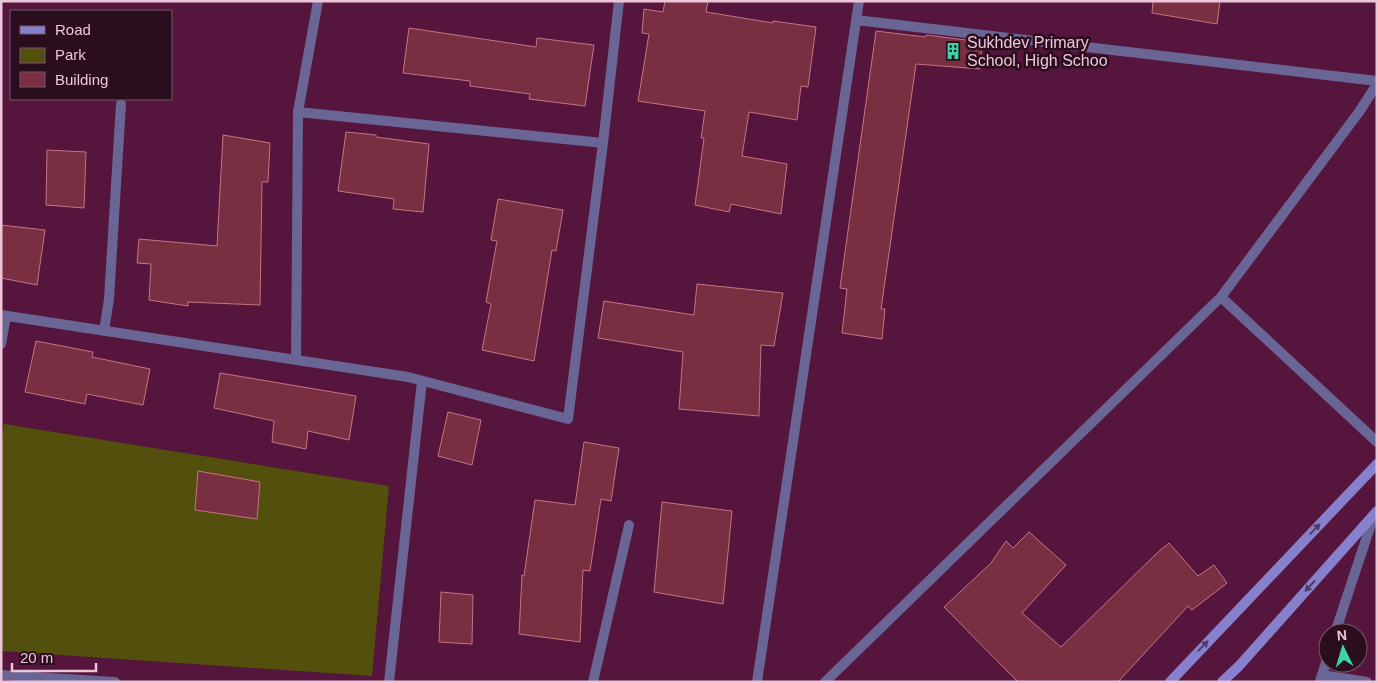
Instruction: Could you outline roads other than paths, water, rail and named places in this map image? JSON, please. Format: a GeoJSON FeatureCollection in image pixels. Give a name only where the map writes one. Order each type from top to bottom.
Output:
{"type":"FeatureCollection","features":[{"type":"Feature","properties":{"kind":"main road"},"geometry":{"type":"LineString","coordinates":[[1170,682],[1377,464]]}},
{"type":"Feature","properties":{"kind":"main road"},"geometry":{"type":"LineString","coordinates":[[1222,682],[1246,658],[1375,512]]}},
{"type":"Feature","properties":{"kind":"street"},"geometry":{"type":"LineString","coordinates":[[296,360],[298,112],[318,1]]}},
{"type":"Feature","properties":{"kind":"street"},"geometry":{"type":"LineString","coordinates":[[1,344],[4,316],[408,377],[568,419],[619,1]]}},
{"type":"Feature","properties":{"kind":"street"},"geometry":{"type":"LineString","coordinates":[[757,682],[859,1]]}},
{"type":"Feature","properties":{"kind":"street"},"geometry":{"type":"LineString","coordinates":[[825,682],[1221,297],[1359,112],[1377,82],[856,20]]}},
{"type":"Feature","properties":{"kind":"street"},"geometry":{"type":"LineString","coordinates":[[104,331],[109,299],[121,104]]}},
{"type":"Feature","properties":{"kind":"street"},"geometry":{"type":"LineString","coordinates":[[298,112],[603,143]]}},
{"type":"Feature","properties":{"kind":"street"},"geometry":{"type":"LineString","coordinates":[[1221,297],[1377,442]]}},
{"type":"Feature","properties":{"kind":"street"},"geometry":{"type":"LineString","coordinates":[[389,682],[422,381]]}},
{"type":"Feature","properties":{"kind":"street"},"geometry":{"type":"LineString","coordinates":[[1338,623],[1375,512]]}},
{"type":"Feature","properties":{"kind":"street"},"geometry":{"type":"LineString","coordinates":[[593,682],[629,525]]}},
{"type":"Feature","properties":{"kind":"street"},"geometry":{"type":"LineString","coordinates":[[1,675],[115,682]]}},
{"type":"Feature","properties":{"kind":"street"},"geometry":{"type":"LineString","coordinates":[[1321,679],[1367,682]]}},
{"type":"Feature","properties":{"kind":"place","name":"Sukhdev Primary School, High Schoo"},"geometry":{"type":"Point","coordinates":[953,51]}}]}
